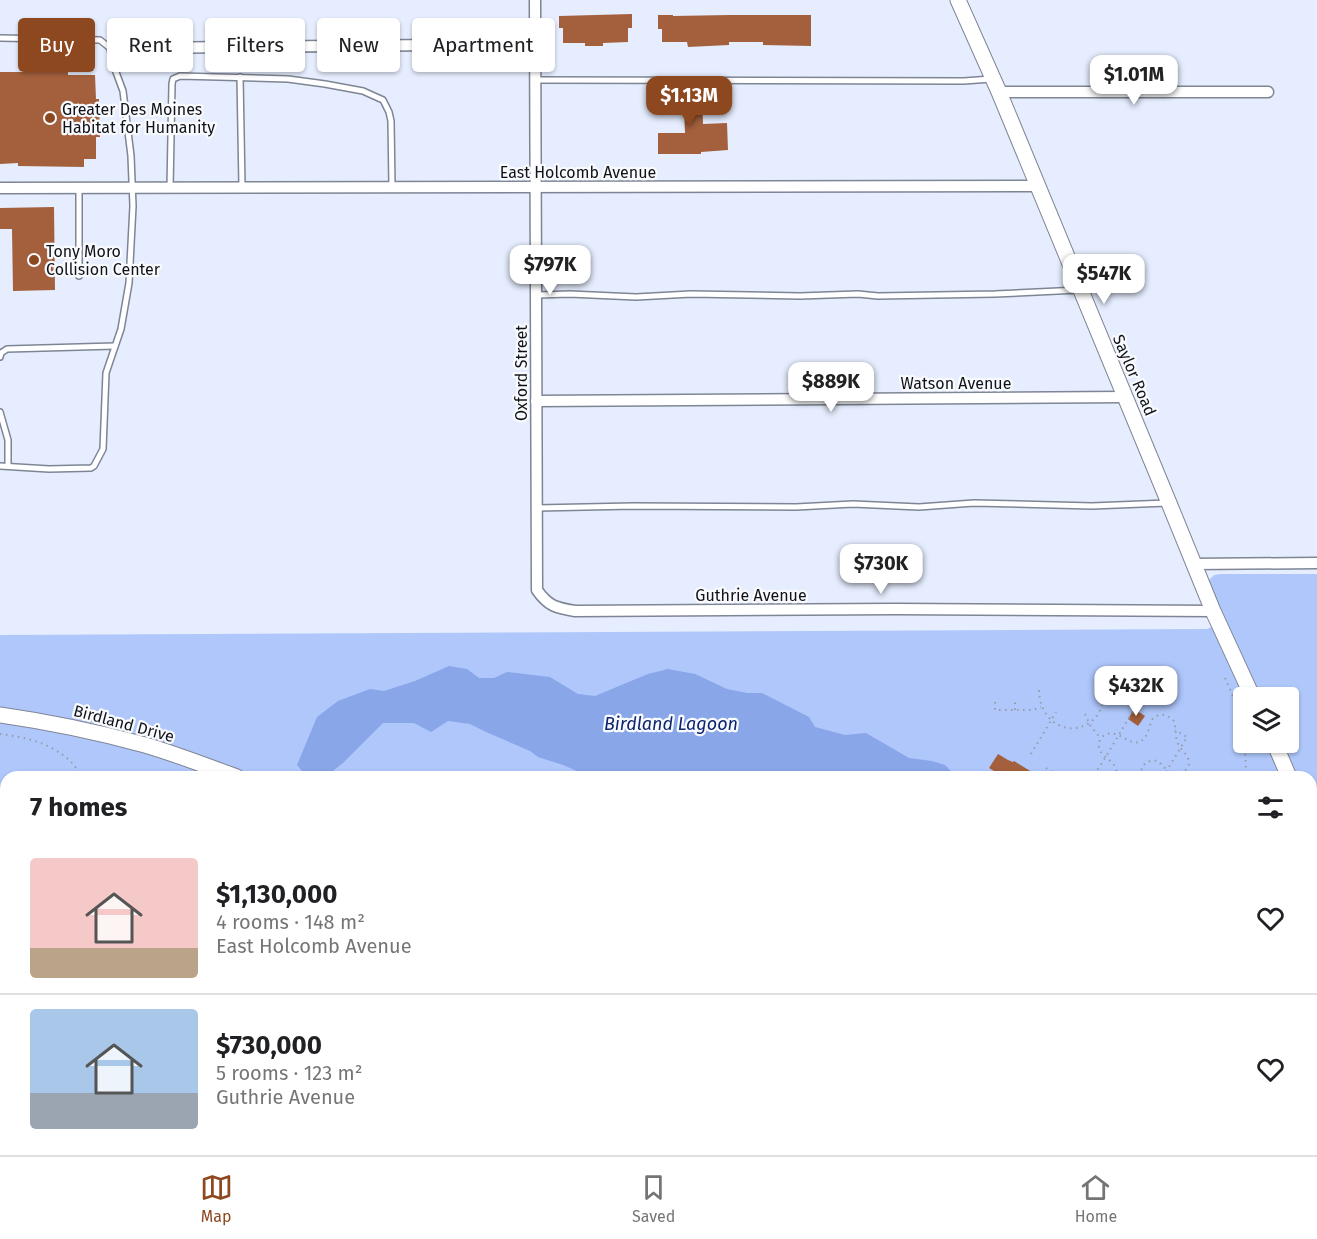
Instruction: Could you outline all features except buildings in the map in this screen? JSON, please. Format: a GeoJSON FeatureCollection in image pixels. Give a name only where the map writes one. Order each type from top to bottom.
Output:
{"type":"FeatureCollection","features":[{"type":"Feature","properties":{"kind":"street","name":"Oxford Street"},"geometry":{"type":"LineString","coordinates":[[536,0],[536,18]]}},
{"type":"Feature","properties":{"kind":"street","name":"Saylor Road"},"geometry":{"type":"LineString","coordinates":[[958,0],[996,86],[1193,564],[1248,687]]}},
{"type":"Feature","properties":{"kind":"street"},"geometry":{"type":"LineString","coordinates":[[193,47],[412,45]]}},
{"type":"Feature","properties":{"kind":"street","name":"Oxford Street"},"geometry":{"type":"LineString","coordinates":[[535,72],[537,590],[543,600]]}},
{"type":"Feature","properties":{"kind":"street"},"geometry":{"type":"LineString","coordinates":[[996,86],[1269,92]]}},
{"type":"Feature","properties":{"kind":"street","name":"East Holcomb Avenue"},"geometry":{"type":"LineString","coordinates":[[0,188],[1037,186]]}},
{"type":"Feature","properties":{"kind":"street","name":"Watson Avenue"},"geometry":{"type":"LineString","coordinates":[[536,401],[1125,397]]}},
{"type":"Feature","properties":{"kind":"street"},"geometry":{"type":"LineString","coordinates":[[1193,564],[1317,563]]}},
{"type":"Feature","properties":{"kind":"street","name":"Guthrie Avenue"},"geometry":{"type":"LineString","coordinates":[[543,600],[557,609],[575,611],[883,609],[1213,611]]}},
{"type":"Feature","properties":{"kind":"street","name":"Birdland Drive"},"geometry":{"type":"LineString","coordinates":[[0,715],[61,725],[137,743],[221,771]]}},
{"type":"Feature","properties":{"kind":"street"},"geometry":{"type":"LineString","coordinates":[[1279,753],[1286,771]]}},
{"type":"Feature","properties":{"kind":"lane"},"geometry":{"type":"LineString","coordinates":[[0,38],[100,40],[110,48],[123,91],[133,188],[129,283],[121,329],[106,373],[103,449],[91,468],[49,469],[0,466]]}},
{"type":"Feature","properties":{"kind":"lane"},"geometry":{"type":"LineString","coordinates":[[170,188],[171,84],[180,76],[288,79],[363,91],[383,100],[391,121],[392,188]]}},
{"type":"Feature","properties":{"kind":"lane"},"geometry":{"type":"LineString","coordinates":[[240,77],[242,188]]}},
{"type":"Feature","properties":{"kind":"lane"},"geometry":{"type":"LineString","coordinates":[[535,80],[964,81],[996,86]]}},
{"type":"Feature","properties":{"kind":"lane"},"geometry":{"type":"LineString","coordinates":[[79,188],[79,276]]}},
{"type":"Feature","properties":{"kind":"lane"},"geometry":{"type":"LineString","coordinates":[[536,295],[636,297],[691,294],[800,296],[858,294],[878,296],[1080,290]]}},
{"type":"Feature","properties":{"kind":"lane"},"geometry":{"type":"LineString","coordinates":[[0,357],[1,353],[7,349],[115,346]]}},
{"type":"Feature","properties":{"kind":"lane"},"geometry":{"type":"LineString","coordinates":[[0,412],[8,440],[8,466]]}},
{"type":"Feature","properties":{"kind":"lane"},"geometry":{"type":"LineString","coordinates":[[537,508],[796,507],[853,504],[919,507],[974,503],[1092,506],[1169,503]]}},
{"type":"Feature","properties":{"kind":"path"},"geometry":{"type":"LineString","coordinates":[[1225,678],[1233,697]]}},
{"type":"Feature","properties":{"kind":"path"},"geometry":{"type":"LineString","coordinates":[[1095,771],[1147,688]]}},
{"type":"Feature","properties":{"kind":"path"},"geometry":{"type":"LineString","coordinates":[[1039,690],[1041,707],[1047,717],[1071,729],[1094,719],[1102,709],[1104,690]]}},
{"type":"Feature","properties":{"kind":"path"},"geometry":{"type":"LineString","coordinates":[[996,702],[996,710],[1033,710],[1041,707]]}},
{"type":"Feature","properties":{"kind":"path"},"geometry":{"type":"LineString","coordinates":[[1015,702],[1015,710]]}},
{"type":"Feature","properties":{"kind":"path"},"geometry":{"type":"LineString","coordinates":[[1031,754],[1056,712]]}},
{"type":"Feature","properties":{"kind":"path"},"geometry":{"type":"LineString","coordinates":[[1085,714],[1101,739]]}},
{"type":"Feature","properties":{"kind":"path"},"geometry":{"type":"LineString","coordinates":[[1116,771],[1114,764],[1100,751],[1103,736],[1110,733],[1131,742],[1139,742],[1145,737],[1153,718],[1162,714],[1173,719],[1177,742],[1188,758],[1188,766],[1184,771]]}},
{"type":"Feature","properties":{"kind":"path"},"geometry":{"type":"LineString","coordinates":[[1141,771],[1143,765],[1152,760],[1160,762],[1167,770],[1187,737],[1175,730]]}},
{"type":"Feature","properties":{"kind":"path"},"geometry":{"type":"LineString","coordinates":[[0,734],[19,736],[51,746],[70,761],[78,771]]}},
{"type":"Feature","properties":{"kind":"path"},"geometry":{"type":"LineString","coordinates":[[1245,753],[1246,771]]}},
{"type":"Feature","properties":{"kind":"path"},"geometry":{"type":"LineString","coordinates":[[1046,768],[1051,771]]}},
{"type":"Feature","properties":{"kind":"shaded area"},"geometry":{"type":"Polygon","coordinates":[[[1221,574],[1317,574],[1317,771],[0,771],[0,635],[1207,629],[1219,624],[1208,585],[1214,575],[1221,574]]]}},
{"type":"Feature","properties":{"kind":"water","name":"Birdland Lagoon"},"geometry":{"type":"Polygon","coordinates":[[[449,666],[467,669],[479,678],[494,678],[507,672],[550,677],[578,694],[595,696],[648,674],[668,669],[695,674],[727,689],[762,693],[809,717],[815,727],[845,735],[866,733],[909,758],[945,765],[951,771],[577,771],[538,757],[530,751],[470,724],[448,721],[431,732],[414,723],[383,723],[333,771],[302,771],[297,765],[317,717],[338,701],[370,689],[384,691],[449,666]]]}},
{"type":"Feature","properties":{"kind":"place","name":"Greater Des Moines Habitat for Humanity"},"geometry":{"type":"Point","coordinates":[50,118]}},
{"type":"Feature","properties":{"kind":"place","name":"Tony Moro Collision Center"},"geometry":{"type":"Point","coordinates":[34,260]}}]}
